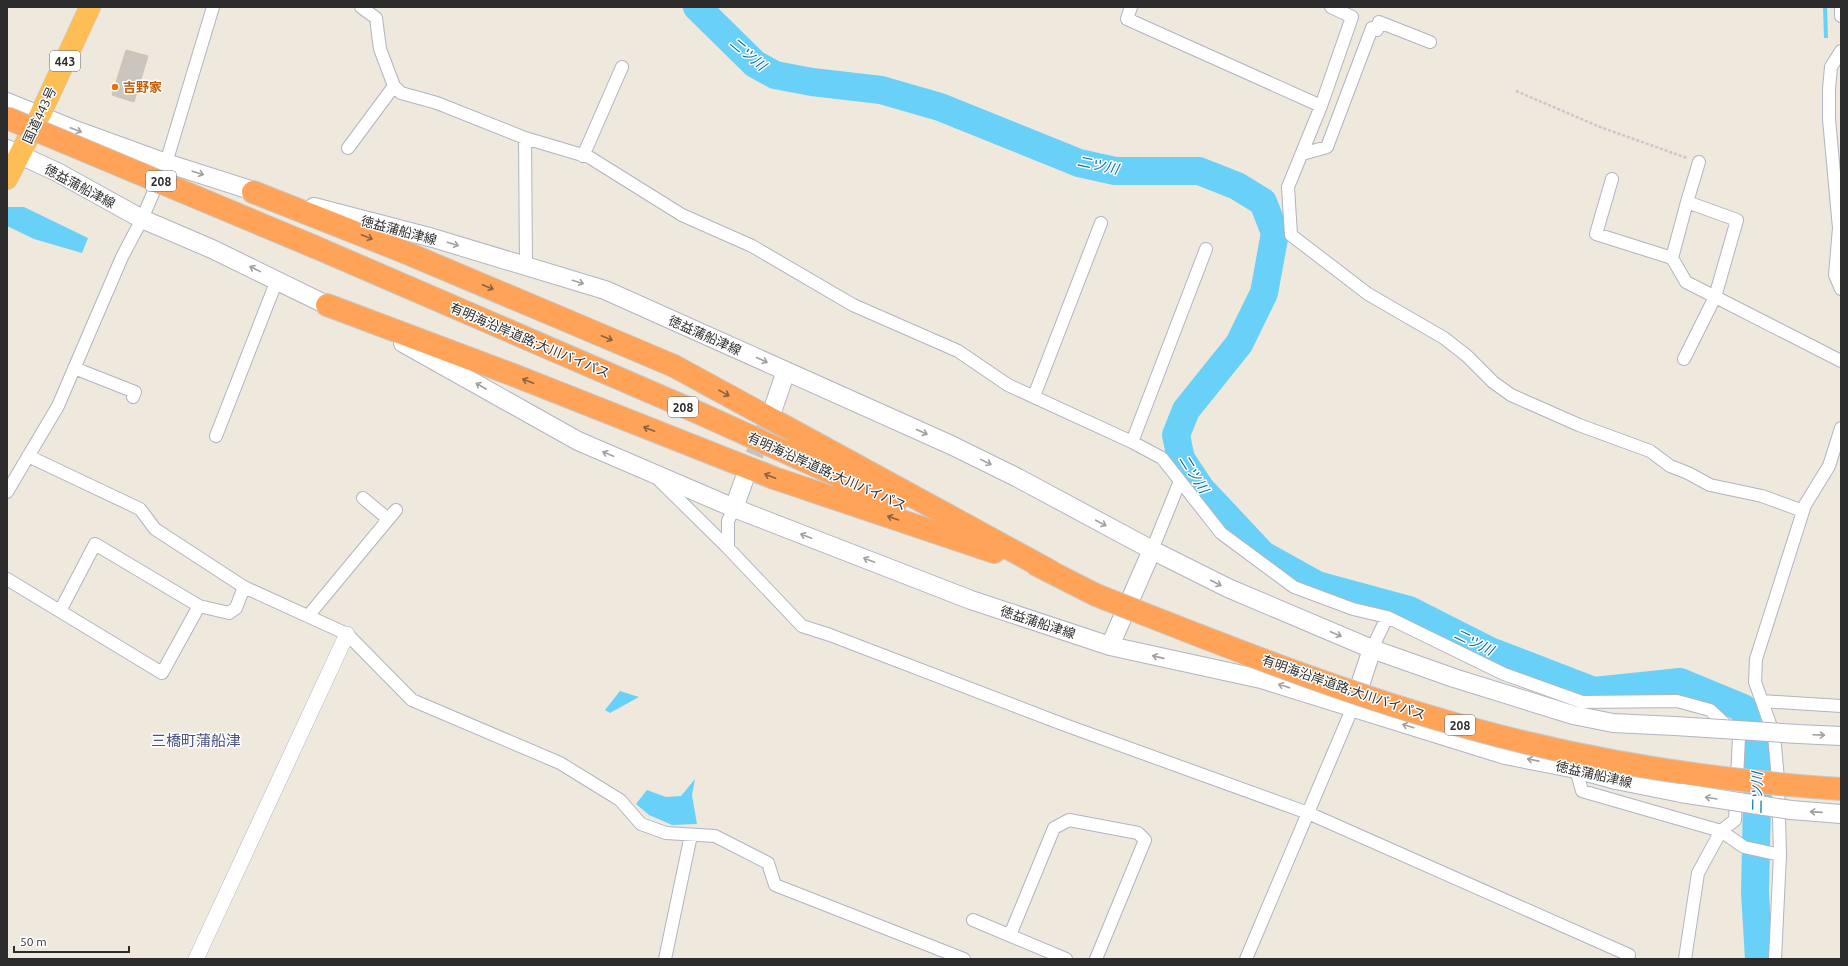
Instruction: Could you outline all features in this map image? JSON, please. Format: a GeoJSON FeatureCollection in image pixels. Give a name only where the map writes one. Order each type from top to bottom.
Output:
{"type":"FeatureCollection","features":[{"type":"Feature","properties":{"kind":"highway","name":"国道443号"},"geometry":{"type":"LineString","coordinates":[[7,179],[14,152],[40,115],[90,7]]}},
{"type":"Feature","properties":{"kind":"highway","name":"有明海沿岸道路;大川バイパス"},"geometry":{"type":"LineString","coordinates":[[7,118],[315,247],[699,413],[1050,570],[1300,674],[1370,698],[1474,729],[1574,753],[1660,769],[1799,786],[1841,789]]}},
{"type":"Feature","properties":{"kind":"highway"},"geometry":{"type":"LineString","coordinates":[[253,192],[402,251],[674,366],[1050,570]]}},
{"type":"Feature","properties":{"kind":"highway"},"geometry":{"type":"LineString","coordinates":[[327,305],[509,374],[774,478],[1050,570]]}},
{"type":"Feature","properties":{"kind":"highway","name":"有明海沿岸道路;大川バイパス"},"geometry":{"type":"LineString","coordinates":[[1098,590],[1303,666],[1373,690],[1475,720],[1575,744],[1662,760],[1801,777],[1841,780]]}},
{"type":"Feature","properties":{"kind":"main road","name":"徳益蒲船津線"},"geometry":{"type":"LineString","coordinates":[[7,102],[75,130],[166,163],[253,192],[433,238],[605,290],[951,445],[1018,478],[1152,550],[1228,588],[1372,649],[1454,678],[1573,715],[1613,723],[1841,736]]}},
{"type":"Feature","properties":{"kind":"main road","name":"徳益蒲船津線"},"geometry":{"type":"LineString","coordinates":[[14,152],[57,172],[142,219],[212,249],[424,353],[578,441],[734,508],[971,600],[1110,646],[1261,679],[1352,709],[1505,755],[1576,769],[1616,780],[1680,793],[1791,810],[1841,814]]}},
{"type":"Feature","properties":{"kind":"main road"},"geometry":{"type":"LineString","coordinates":[[773,409],[786,371]]}},
{"type":"Feature","properties":{"kind":"main road"},"geometry":{"type":"LineString","coordinates":[[734,508],[744,480]]}},
{"type":"Feature","properties":{"kind":"main road"},"geometry":{"type":"LineString","coordinates":[[1110,646],[1152,550]]}},
{"type":"Feature","properties":{"kind":"main road"},"geometry":{"type":"LineString","coordinates":[[1352,709],[1372,649]]}},
{"type":"Feature","properties":{"kind":"street"},"geometry":{"type":"LineString","coordinates":[[7,490],[58,406],[122,257],[142,219],[166,163],[213,7]]}},
{"type":"Feature","properties":{"kind":"street"},"geometry":{"type":"LineString","coordinates":[[360,7],[376,18],[380,49],[394,86],[400,93],[437,103],[525,138],[590,157],[682,215],[752,246],[853,305],[958,351],[1008,385],[1132,442],[1162,458],[1221,533],[1294,587],[1353,609],[1387,617],[1504,674],[1582,702],[1677,701],[1710,710],[1739,737],[1734,820],[1721,831],[1698,874],[1685,959]]}},
{"type":"Feature","properties":{"kind":"street"},"geometry":{"type":"LineString","coordinates":[[1131,7],[1127,20],[1322,106]]}},
{"type":"Feature","properties":{"kind":"street"},"geometry":{"type":"LineString","coordinates":[[1331,7],[1352,17],[1322,106],[1288,187],[1291,235],[1368,294],[1444,338],[1467,356],[1493,382],[1510,396],[1579,425],[1650,451],[1670,466],[1688,473],[1710,485],[1762,496],[1803,511]]}},
{"type":"Feature","properties":{"kind":"street"},"geometry":{"type":"LineString","coordinates":[[1840,7],[1841,16]]}},
{"type":"Feature","properties":{"kind":"street"},"geometry":{"type":"LineString","coordinates":[[1302,154],[1327,147],[1372,28],[1377,30],[1380,22],[1430,42]]}},
{"type":"Feature","properties":{"kind":"street"},"geometry":{"type":"LineString","coordinates":[[1841,51],[1831,67],[1828,89],[1829,126],[1839,228],[1835,276],[1841,289]]}},
{"type":"Feature","properties":{"kind":"street"},"geometry":{"type":"LineString","coordinates":[[583,156],[622,67]]}},
{"type":"Feature","properties":{"kind":"street"},"geometry":{"type":"LineString","coordinates":[[348,148],[394,86]]}},
{"type":"Feature","properties":{"kind":"street"},"geometry":{"type":"LineString","coordinates":[[525,138],[526,266]]}},
{"type":"Feature","properties":{"kind":"street"},"geometry":{"type":"LineString","coordinates":[[1672,258],[1699,162]]}},
{"type":"Feature","properties":{"kind":"street"},"geometry":{"type":"LineString","coordinates":[[1612,179],[1596,234],[1672,258],[1686,282],[1841,361]]}},
{"type":"Feature","properties":{"kind":"street"},"geometry":{"type":"LineString","coordinates":[[1684,359],[1715,297],[1737,220],[1687,202]]}},
{"type":"Feature","properties":{"kind":"street"},"geometry":{"type":"LineString","coordinates":[[1034,396],[1101,223]]}},
{"type":"Feature","properties":{"kind":"street"},"geometry":{"type":"LineString","coordinates":[[1132,442],[1206,249]]}},
{"type":"Feature","properties":{"kind":"street"},"geometry":{"type":"LineString","coordinates":[[216,436],[276,280]]}},
{"type":"Feature","properties":{"kind":"street"},"geometry":{"type":"LineString","coordinates":[[74,368],[135,392],[133,397]]}},
{"type":"Feature","properties":{"kind":"street"},"geometry":{"type":"LineString","coordinates":[[1775,959],[1780,855],[1778,779],[1774,735],[1755,682],[1756,659],[1805,505],[1829,466],[1841,428]]}},
{"type":"Feature","properties":{"kind":"street"},"geometry":{"type":"LineString","coordinates":[[28,456],[140,509],[155,529],[244,587],[347,634],[412,700],[560,763],[620,800],[641,824],[666,833],[715,836],[768,863],[775,885],[964,959]]}},
{"type":"Feature","properties":{"kind":"street"},"geometry":{"type":"LineString","coordinates":[[652,473],[728,548],[802,626],[830,635],[1065,725],[1308,813],[1629,955],[1628,959]]}},
{"type":"Feature","properties":{"kind":"street"},"geometry":{"type":"LineString","coordinates":[[1152,550],[1180,481]]}},
{"type":"Feature","properties":{"kind":"street"},"geometry":{"type":"LineString","coordinates":[[363,498],[388,520]]}},
{"type":"Feature","properties":{"kind":"street"},"geometry":{"type":"LineString","coordinates":[[728,548],[728,521],[734,508]]}},
{"type":"Feature","properties":{"kind":"street"},"geometry":{"type":"LineString","coordinates":[[308,616],[396,510]]}},
{"type":"Feature","properties":{"kind":"street"},"geometry":{"type":"LineString","coordinates":[[60,611],[95,544],[199,606],[229,613],[236,608],[244,587]]}},
{"type":"Feature","properties":{"kind":"street"},"geometry":{"type":"LineString","coordinates":[[7,579],[162,673],[199,606]]}},
{"type":"Feature","properties":{"kind":"street"},"geometry":{"type":"LineString","coordinates":[[1372,649],[1387,617]]}},
{"type":"Feature","properties":{"kind":"street"},"geometry":{"type":"LineString","coordinates":[[196,959],[347,634]]}},
{"type":"Feature","properties":{"kind":"street"},"geometry":{"type":"LineString","coordinates":[[1762,701],[1841,706]]}},
{"type":"Feature","properties":{"kind":"street"},"geometry":{"type":"LineString","coordinates":[[1246,959],[1352,709]]}},
{"type":"Feature","properties":{"kind":"street"},"geometry":{"type":"LineString","coordinates":[[1576,769],[1582,790],[1721,831],[1744,847],[1780,855]]}},
{"type":"Feature","properties":{"kind":"street"},"geometry":{"type":"LineString","coordinates":[[1010,935],[1054,828],[1068,820],[1138,833],[1145,840],[1096,959]]}},
{"type":"Feature","properties":{"kind":"street"},"geometry":{"type":"LineString","coordinates":[[664,959],[691,835]]}},
{"type":"Feature","properties":{"kind":"street"},"geometry":{"type":"LineString","coordinates":[[973,920],[1066,959]]}},
{"type":"Feature","properties":{"kind":"path"},"geometry":{"type":"LineString","coordinates":[[1516,91],[1600,127],[1699,162]]}},
{"type":"Feature","properties":{"kind":"water"},"geometry":{"type":"Polygon","coordinates":[[[1823,7],[1827,7],[1828,38],[1824,38],[1823,7]]]}},
{"type":"Feature","properties":{"kind":"water"},"geometry":{"type":"Polygon","coordinates":[[[8,207],[24,207],[88,238],[82,253],[34,239],[7,226],[8,207]]]}},
{"type":"Feature","properties":{"kind":"water"},"geometry":{"type":"Polygon","coordinates":[[[620,691],[639,697],[610,713],[605,710],[620,691]]]}},
{"type":"Feature","properties":{"kind":"water"},"geometry":{"type":"Polygon","coordinates":[[[695,779],[692,795],[697,824],[672,825],[649,815],[636,804],[647,790],[666,797],[681,796],[695,779]]]}},
{"type":"Feature","properties":{"kind":"building"},"geometry":{"type":"Polygon","coordinates":[[[126,50],[148,56],[134,102],[112,95],[126,50]]]}},
{"type":"Feature","properties":{"kind":"waterway","name":"二ツ川"},"geometry":{"type":"LineString","coordinates":[[697,7],[755,64],[775,75],[812,82],[881,90],[940,107],[1079,163],[1115,171],[1199,171],[1237,186],[1263,202],[1275,233],[1264,293],[1239,344],[1186,410],[1176,435],[1181,459],[1201,489],[1263,555],[1317,585],[1409,610],[1490,651],[1594,691],[1680,682],[1743,708],[1758,757],[1755,893],[1759,959]]}},
{"type":"Feature","properties":{"kind":"tunnel"},"geometry":{"type":"LineString","coordinates":[[744,480],[773,409]]}},
{"type":"Feature","properties":{"kind":"place","name":"吉野家"},"geometry":{"type":"Point","coordinates":[115,87]}},
{"type":"Feature","properties":{"kind":"district","name":"三橋町蒲船津"},"geometry":{"type":"Point","coordinates":[196,740]}}]}
